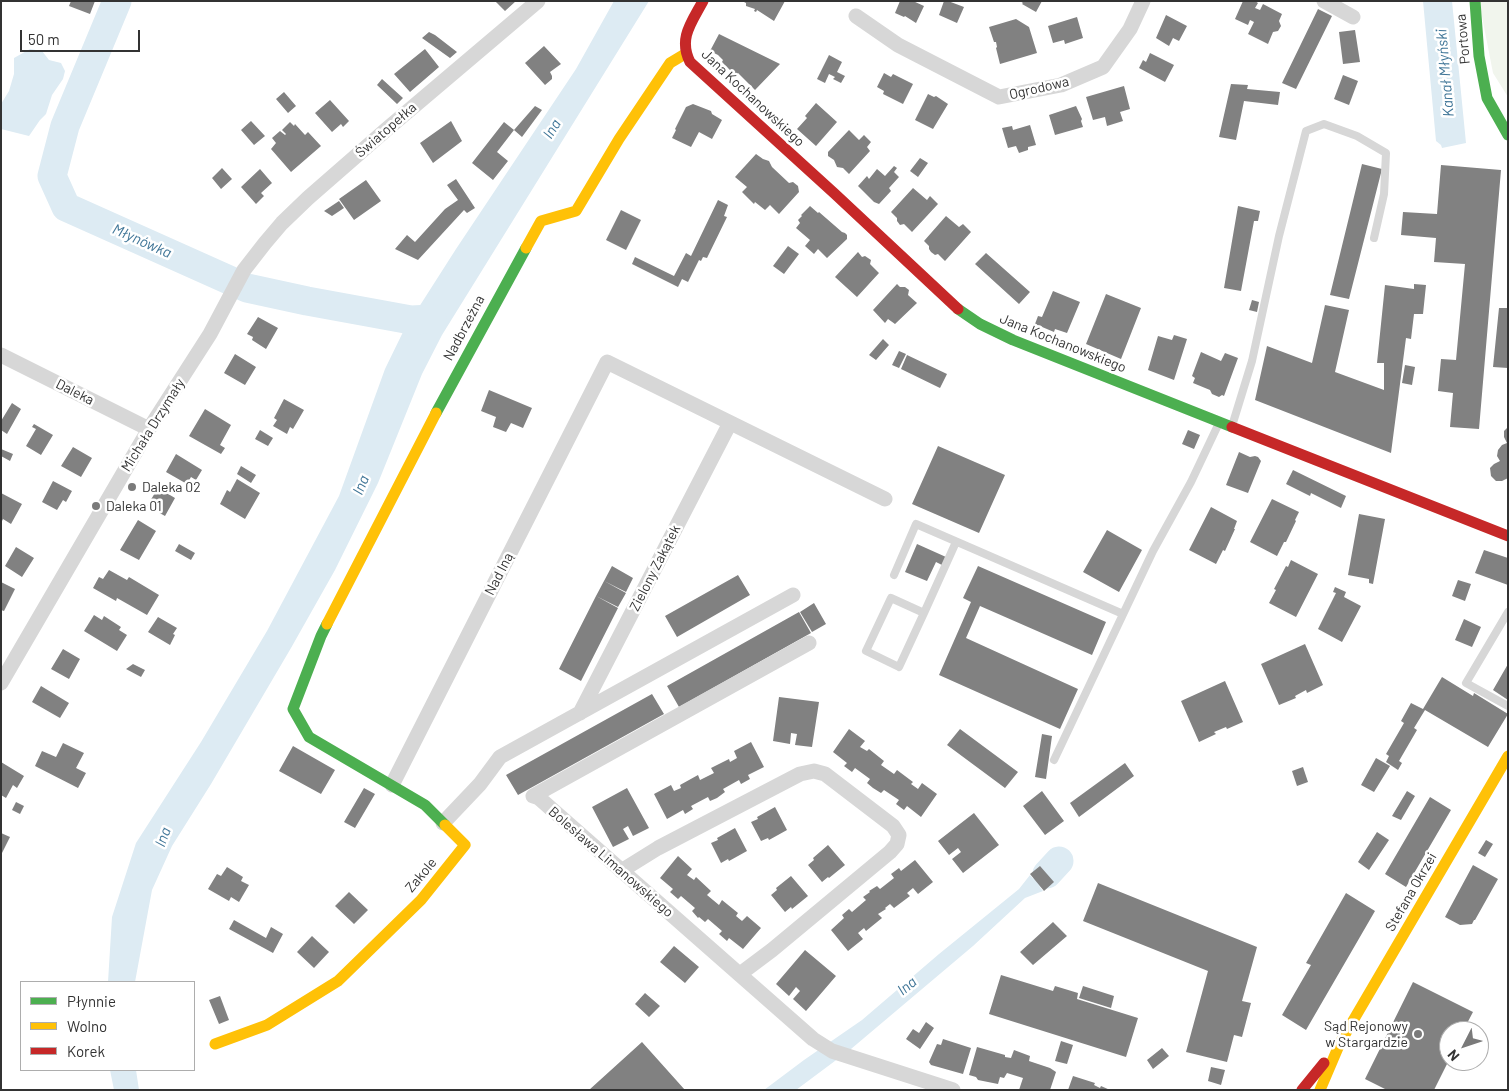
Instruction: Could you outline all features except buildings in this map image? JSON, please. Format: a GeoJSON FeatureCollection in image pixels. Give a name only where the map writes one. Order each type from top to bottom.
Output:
{"type":"FeatureCollection","features":[{"type":"Feature","properties":{"kind":"street","name":"Światopełka"},"geometry":{"type":"LineString","coordinates":[[244,270],[282,223],[308,198],[538,1]]}},
{"type":"Feature","properties":{"kind":"street"},"geometry":{"type":"LineString","coordinates":[[685,54],[685,35],[703,1]]}},
{"type":"Feature","properties":{"kind":"street","name":"Ogrodowa"},"geometry":{"type":"LineString","coordinates":[[856,16],[898,45],[999,97],[1061,85],[1103,67],[1130,29],[1143,1]]}},
{"type":"Feature","properties":{"kind":"street"},"geometry":{"type":"LineString","coordinates":[[1324,1],[1353,17]]}},
{"type":"Feature","properties":{"kind":"street","name":"Portowa"},"geometry":{"type":"LineString","coordinates":[[1475,1],[1482,74],[1487,98],[1508,135]]}},
{"type":"Feature","properties":{"kind":"street","name":"Jana Kochanowskiego"},"geometry":{"type":"LineString","coordinates":[[685,54],[697,69],[973,321],[1047,354],[1508,536]]}},
{"type":"Feature","properties":{"kind":"street","name":"Nadbrzeżna"},"geometry":{"type":"LineString","coordinates":[[293,710],[322,636],[444,398],[541,221],[576,211],[619,139],[670,63],[685,54]]}},
{"type":"Feature","properties":{"kind":"street","name":"Michała Drzymały"},"geometry":{"type":"LineString","coordinates":[[1,684],[149,429],[210,334],[244,270]]}},
{"type":"Feature","properties":{"kind":"street","name":"Daleka"},"geometry":{"type":"LineString","coordinates":[[1,355],[149,429]]}},
{"type":"Feature","properties":{"kind":"street","name":"Nad Iną"},"geometry":{"type":"LineString","coordinates":[[392,785],[607,362],[730,423]]}},
{"type":"Feature","properties":{"kind":"street"},"geometry":{"type":"LineString","coordinates":[[730,423],[885,500]]}},
{"type":"Feature","properties":{"kind":"street","name":"Zielony Zakątek"},"geometry":{"type":"LineString","coordinates":[[580,713],[730,423]]}},
{"type":"Feature","properties":{"kind":"street"},"geometry":{"type":"LineString","coordinates":[[443,823],[480,784],[500,757],[792,595]]}},
{"type":"Feature","properties":{"kind":"street","name":"Bolesława Limanowskiego"},"geometry":{"type":"LineString","coordinates":[[809,643],[533,796],[539,798],[813,1039],[832,1051],[953,1090]]}},
{"type":"Feature","properties":{"kind":"street","name":"Zakole"},"geometry":{"type":"LineString","coordinates":[[215,1044],[267,1025],[338,981],[421,900],[465,845],[425,805],[309,737],[293,710]]}},
{"type":"Feature","properties":{"kind":"street","name":"Stefana Okrzei"},"geometry":{"type":"LineString","coordinates":[[1320,1090],[1340,1043],[1508,756]]}},
{"type":"Feature","properties":{"kind":"street"},"geometry":{"type":"LineString","coordinates":[[621,871],[666,844],[792,778],[814,771],[824,774],[893,826],[899,835],[897,844],[890,852],[772,950],[740,974]]}},
{"type":"Feature","properties":{"kind":"street","name":"Stefana Okrzei"},"geometry":{"type":"LineString","coordinates":[[1302,1090],[1340,1043]]}},
{"type":"Feature","properties":{"kind":"lane"},"geometry":{"type":"LineString","coordinates":[[1232,426],[1252,361],[1279,236],[1306,132],[1324,124],[1357,136],[1386,153],[1384,194],[1374,238]]}},
{"type":"Feature","properties":{"kind":"lane"},"geometry":{"type":"LineString","coordinates":[[1054,760],[1152,550],[1191,482],[1219,422]]}},
{"type":"Feature","properties":{"kind":"lane"},"geometry":{"type":"LineString","coordinates":[[894,575],[916,524],[1123,614]]}},
{"type":"Feature","properties":{"kind":"lane"},"geometry":{"type":"LineString","coordinates":[[924,613],[891,598],[866,652],[899,667],[924,613],[956,542]]}},
{"type":"Feature","properties":{"kind":"lane"},"geometry":{"type":"LineString","coordinates":[[1508,612],[1466,683],[1508,706]]}},
{"type":"Feature","properties":{"kind":"shaded area"},"geometry":{"type":"Polygon","coordinates":[[[1479,1],[1508,1],[1508,97],[1493,73],[1479,1]]]}},
{"type":"Feature","properties":{"kind":"water"},"geometry":{"type":"Polygon","coordinates":[[[614,1],[649,1],[442,335],[422,374],[378,483],[335,570],[211,784],[172,846],[152,890],[135,981],[108,981],[112,917],[136,843],[201,742],[267,631],[339,496],[385,369],[403,332],[576,69],[614,1]]]}},
{"type":"Feature","properties":{"kind":"water","name":"Kanał Młyński"},"geometry":{"type":"Polygon","coordinates":[[[1423,1],[1452,1],[1466,143],[1442,148],[1436,141],[1423,1]]]}},
{"type":"Feature","properties":{"kind":"water"},"geometry":{"type":"Polygon","coordinates":[[[30,49],[42,51],[49,60],[61,63],[65,71],[63,79],[52,95],[46,114],[29,136],[1,129],[1,104],[9,91],[14,74],[14,58],[30,49]]]}},
{"type":"Feature","properties":{"kind":"water"},"geometry":{"type":"Polygon","coordinates":[[[1030,875],[1043,891],[1025,898],[973,946],[851,1049],[796,1090],[764,1090],[862,1020],[1019,889],[1030,875]]]}},
{"type":"Feature","properties":{"kind":"water"},"geometry":{"type":"Polygon","coordinates":[[[110,1071],[136,1071],[139,1090],[114,1090],[110,1071]]]}},
{"type":"Feature","properties":{"kind":"waterway","name":"Młynówka"},"geometry":{"type":"LineString","coordinates":[[117,1],[65,126],[52,176],[66,207],[247,288],[411,320],[432,319]]}},
{"type":"Feature","properties":{"kind":"waterway","name":"Ina"},"geometry":{"type":"LineString","coordinates":[[1047,874],[1059,861]]}},
{"type":"Feature","properties":{"kind":"traffic: fast"},"geometry":{"type":"LineString","coordinates":[[1475,1],[1479,56],[1487,98],[1508,135]]}},
{"type":"Feature","properties":{"kind":"traffic: fast"},"geometry":{"type":"LineString","coordinates":[[436,413],[526,248]]}},
{"type":"Feature","properties":{"kind":"traffic: fast"},"geometry":{"type":"LineString","coordinates":[[958,309],[980,324],[1013,340],[1232,427]]}},
{"type":"Feature","properties":{"kind":"traffic: fast"},"geometry":{"type":"LineString","coordinates":[[327,624],[293,709],[309,737],[425,805],[445,825]]}},
{"type":"Feature","properties":{"kind":"traffic: slow"},"geometry":{"type":"LineString","coordinates":[[526,248],[541,221],[576,211],[619,139],[670,63],[685,54]]}},
{"type":"Feature","properties":{"kind":"traffic: slow"},"geometry":{"type":"LineString","coordinates":[[327,624],[436,413]]}},
{"type":"Feature","properties":{"kind":"traffic: slow"},"geometry":{"type":"LineString","coordinates":[[1320,1090],[1340,1043],[1508,756]]}},
{"type":"Feature","properties":{"kind":"traffic: slow"},"geometry":{"type":"LineString","coordinates":[[215,1044],[267,1025],[338,981],[421,900],[465,845],[445,825]]}},
{"type":"Feature","properties":{"kind":"traffic: jam"},"geometry":{"type":"LineString","coordinates":[[703,1],[691,23],[686,38],[685,45],[690,62],[958,309]]}},
{"type":"Feature","properties":{"kind":"traffic: jam"},"geometry":{"type":"LineString","coordinates":[[1232,427],[1508,536]]}},
{"type":"Feature","properties":{"kind":"traffic: jam"},"geometry":{"type":"LineString","coordinates":[[1302,1090],[1324,1063]]}},
{"type":"Feature","properties":{"kind":"place","name":"Daleka 02"},"geometry":{"type":"Point","coordinates":[132,487]}},
{"type":"Feature","properties":{"kind":"place","name":"Daleka 01"},"geometry":{"type":"Point","coordinates":[96,506]}},
{"type":"Feature","properties":{"kind":"place","name":"Sąd Rejonowy w Stargardzie"},"geometry":{"type":"Point","coordinates":[1418,1034]}}]}
